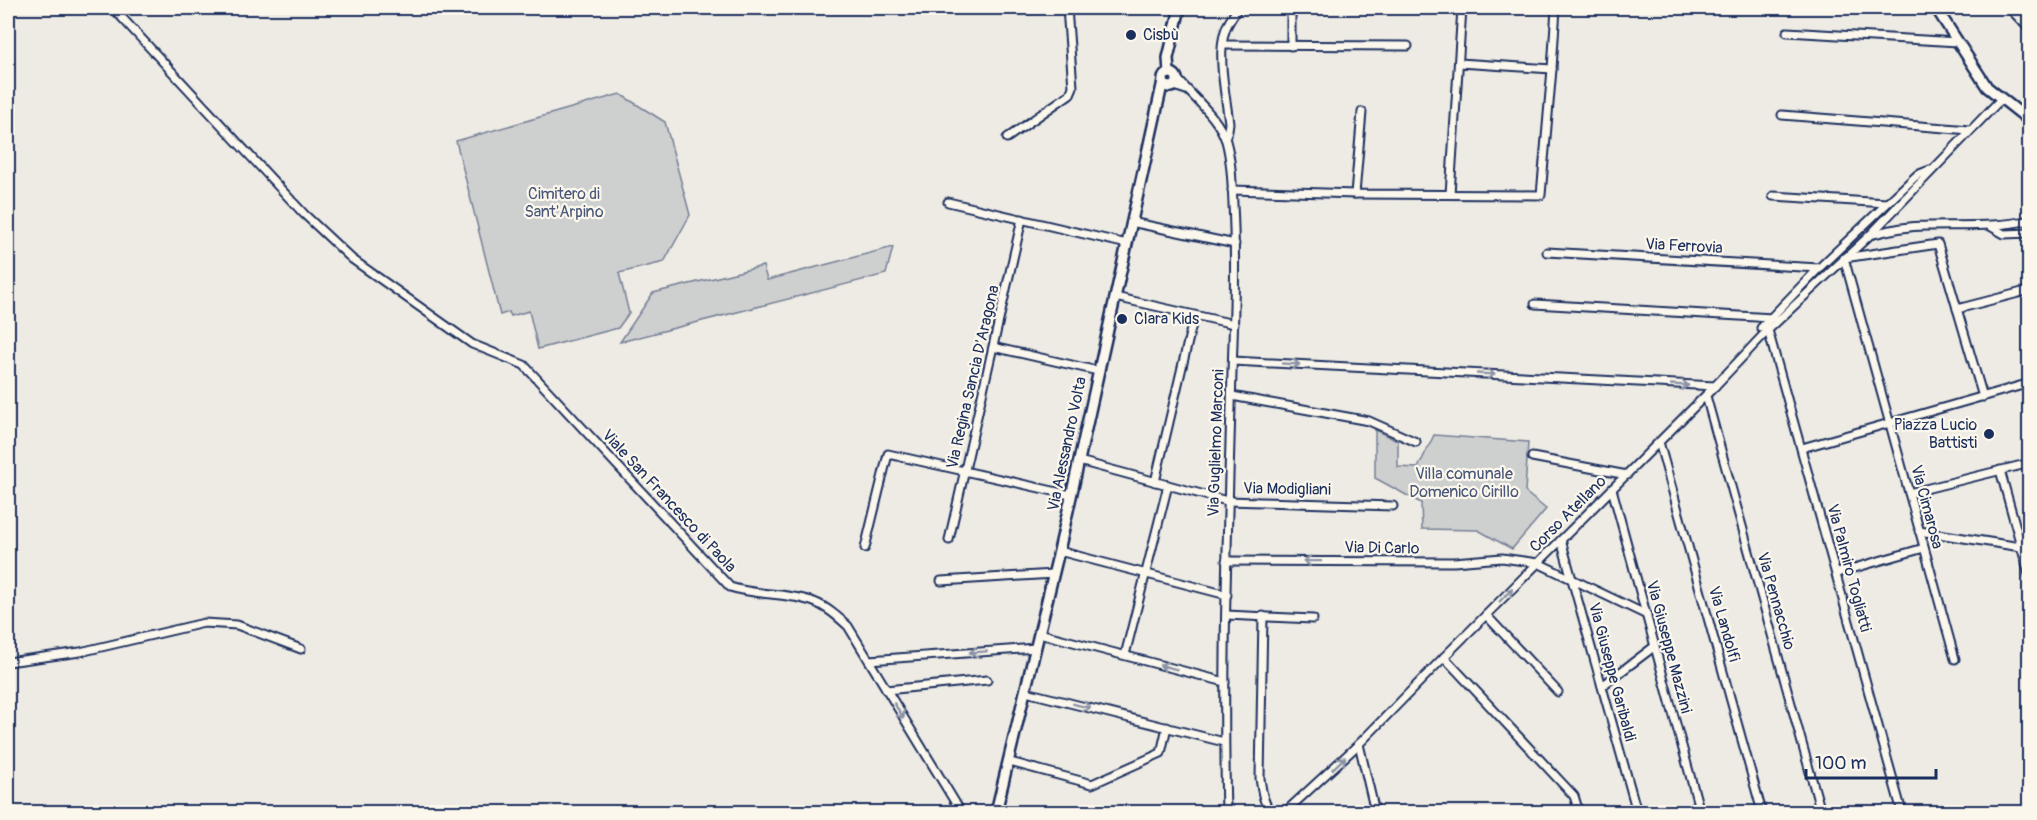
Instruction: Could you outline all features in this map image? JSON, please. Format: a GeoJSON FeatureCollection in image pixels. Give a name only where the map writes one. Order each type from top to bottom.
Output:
{"type":"FeatureCollection","features":[{"type":"Feature","properties":{"kind":"street","name":"Viale San Francesco di Paola"},"geometry":{"type":"LineString","coordinates":[[113,8],[304,214],[352,259],[472,344],[524,365],[730,587],[742,591],[791,596],[815,602],[832,612],[848,626],[961,813]]}},
{"type":"Feature","properties":{"kind":"street"},"geometry":{"type":"LineString","coordinates":[[1007,138],[1070,94],[1073,87],[1066,8],[1012,10]]}},
{"type":"Feature","properties":{"kind":"street","name":"Via Alessandro Volta"},"geometry":{"type":"LineString","coordinates":[[996,813],[1054,574],[1131,222],[1170,79],[1168,58],[1180,8]]}},
{"type":"Feature","properties":{"kind":"street"},"geometry":{"type":"LineString","coordinates":[[1225,138],[1229,123],[1223,45],[1226,28],[1238,8]]}},
{"type":"Feature","properties":{"kind":"street"},"geometry":{"type":"LineString","coordinates":[[1291,8],[1291,46]]}},
{"type":"Feature","properties":{"kind":"street"},"geometry":{"type":"LineString","coordinates":[[1450,194],[1462,8]]}},
{"type":"Feature","properties":{"kind":"street"},"geometry":{"type":"LineString","coordinates":[[1232,190],[1355,194],[1541,195],[1556,8]]}},
{"type":"Feature","properties":{"kind":"street"},"geometry":{"type":"LineString","coordinates":[[1936,8],[1987,87],[2030,121]]}},
{"type":"Feature","properties":{"kind":"street"},"geometry":{"type":"LineString","coordinates":[[1787,32],[1958,42]]}},
{"type":"Feature","properties":{"kind":"street"},"geometry":{"type":"LineString","coordinates":[[1223,45],[1408,46]]}},
{"type":"Feature","properties":{"kind":"street"},"geometry":{"type":"LineString","coordinates":[[1459,63],[1552,69]]}},
{"type":"Feature","properties":{"kind":"street","name":"Via Guglielmo Marconi"},"geometry":{"type":"LineString","coordinates":[[1170,79],[1186,90],[1217,124],[1225,138],[1230,159],[1235,244],[1226,561],[1224,742],[1226,813]]}},
{"type":"Feature","properties":{"kind":"street"},"geometry":{"type":"LineString","coordinates":[[1768,330],[1761,328],[1819,268],[1917,175],[1931,170],[2001,99]]}},
{"type":"Feature","properties":{"kind":"street"},"geometry":{"type":"LineString","coordinates":[[1355,194],[1362,112]]}},
{"type":"Feature","properties":{"kind":"street"},"geometry":{"type":"LineString","coordinates":[[1782,115],[1970,130]]}},
{"type":"Feature","properties":{"kind":"street","name":"Corso Atellano"},"geometry":{"type":"LineString","coordinates":[[1285,813],[1359,744],[1706,396],[1768,330],[1870,235],[1931,170]]}},
{"type":"Feature","properties":{"kind":"street"},"geometry":{"type":"LineString","coordinates":[[1773,196],[1887,203]]}},
{"type":"Feature","properties":{"kind":"street"},"geometry":{"type":"LineString","coordinates":[[948,202],[1127,244]]}},
{"type":"Feature","properties":{"kind":"street","name":"Via Regina Sancia D'Aragona"},"geometry":{"type":"LineString","coordinates":[[950,540],[1022,219]]}},
{"type":"Feature","properties":{"kind":"street"},"geometry":{"type":"LineString","coordinates":[[1870,235],[1896,228],[1990,225],[2030,220]]}},
{"type":"Feature","properties":{"kind":"street"},"geometry":{"type":"LineString","coordinates":[[1131,222],[1235,244]]}},
{"type":"Feature","properties":{"kind":"street"},"geometry":{"type":"LineString","coordinates":[[1990,225],[2004,234],[2030,233]]}},
{"type":"Feature","properties":{"kind":"street"},"geometry":{"type":"LineString","coordinates":[[1844,258],[1938,244],[1983,397]]}},
{"type":"Feature","properties":{"kind":"street","name":"Via Ferrovia"},"geometry":{"type":"LineString","coordinates":[[1547,252],[1819,268]]}},
{"type":"Feature","properties":{"kind":"street","name":"Via Cimarosa"},"geometry":{"type":"LineString","coordinates":[[1844,258],[1955,659]]}},
{"type":"Feature","properties":{"kind":"street"},"geometry":{"type":"LineString","coordinates":[[1957,309],[2030,290]]}},
{"type":"Feature","properties":{"kind":"street"},"geometry":{"type":"LineString","coordinates":[[1115,297],[1234,324]]}},
{"type":"Feature","properties":{"kind":"street"},"geometry":{"type":"LineString","coordinates":[[1535,304],[1773,318]]}},
{"type":"Feature","properties":{"kind":"street"},"geometry":{"type":"LineString","coordinates":[[1155,482],[1194,316]]}},
{"type":"Feature","properties":{"kind":"street","name":"Via Palmiro Togliatti"},"geometry":{"type":"LineString","coordinates":[[1768,330],[1902,813]]}},
{"type":"Feature","properties":{"kind":"street"},"geometry":{"type":"LineString","coordinates":[[993,347],[1098,371]]}},
{"type":"Feature","properties":{"kind":"street"},"geometry":{"type":"LineString","coordinates":[[1233,361],[1715,386]]}},
{"type":"Feature","properties":{"kind":"street"},"geometry":{"type":"LineString","coordinates":[[1802,448],[2030,383]]}},
{"type":"Feature","properties":{"kind":"street"},"geometry":{"type":"LineString","coordinates":[[1232,396],[1370,421],[1416,442]]}},
{"type":"Feature","properties":{"kind":"street","name":"Via Pennacchio"},"geometry":{"type":"LineString","coordinates":[[1706,396],[1821,813]]}},
{"type":"Feature","properties":{"kind":"street","name":"Via Landolfi"},"geometry":{"type":"LineString","coordinates":[[1659,442],[1762,813]]}},
{"type":"Feature","properties":{"kind":"street"},"geometry":{"type":"LineString","coordinates":[[865,548],[888,454],[1071,495]]}},
{"type":"Feature","properties":{"kind":"street"},"geometry":{"type":"LineString","coordinates":[[1532,457],[1627,475]]}},
{"type":"Feature","properties":{"kind":"street","name":"Via Modigliani"},"geometry":{"type":"LineString","coordinates":[[1078,461],[1227,501],[1393,506]]}},
{"type":"Feature","properties":{"kind":"street"},"geometry":{"type":"LineString","coordinates":[[1909,493],[2030,463]]}},
{"type":"Feature","properties":{"kind":"street"},"geometry":{"type":"LineString","coordinates":[[2000,470],[2030,578]]}},
{"type":"Feature","properties":{"kind":"street"},"geometry":{"type":"LineString","coordinates":[[1125,655],[1168,485]]}},
{"type":"Feature","properties":{"kind":"street","name":"Via Giuseppe Mazzini"},"geometry":{"type":"LineString","coordinates":[[1612,489],[1700,813]]}},
{"type":"Feature","properties":{"kind":"street"},"geometry":{"type":"LineString","coordinates":[[1920,531],[2021,547]]}},
{"type":"Feature","properties":{"kind":"street","name":"Via Giuseppe Garibaldi"},"geometry":{"type":"LineString","coordinates":[[1561,540],[1637,813]]}},
{"type":"Feature","properties":{"kind":"street"},"geometry":{"type":"LineString","coordinates":[[1837,573],[1924,549]]}},
{"type":"Feature","properties":{"kind":"street"},"geometry":{"type":"LineString","coordinates":[[1059,551],[1227,595]]}},
{"type":"Feature","properties":{"kind":"street","name":"Via Di Carlo"},"geometry":{"type":"LineString","coordinates":[[1226,561],[1454,562],[1502,558],[1538,563],[1647,615]]}},
{"type":"Feature","properties":{"kind":"street"},"geometry":{"type":"LineString","coordinates":[[941,581],[1054,574]]}},
{"type":"Feature","properties":{"kind":"street"},"geometry":{"type":"LineString","coordinates":[[1226,615],[1313,619]]}},
{"type":"Feature","properties":{"kind":"street"},"geometry":{"type":"LineString","coordinates":[[1486,615],[1558,692]]}},
{"type":"Feature","properties":{"kind":"street"},"geometry":{"type":"LineString","coordinates":[[1263,616],[1260,778],[1263,795],[1271,813]]}},
{"type":"Feature","properties":{"kind":"street"},"geometry":{"type":"LineString","coordinates":[[8,662],[80,652],[204,623],[237,625],[300,649]]}},
{"type":"Feature","properties":{"kind":"street"},"geometry":{"type":"LineString","coordinates":[[1039,633],[1225,681]]}},
{"type":"Feature","properties":{"kind":"street"},"geometry":{"type":"LineString","coordinates":[[1602,686],[1655,646]]}},
{"type":"Feature","properties":{"kind":"street"},"geometry":{"type":"LineString","coordinates":[[869,660],[1036,648]]}},
{"type":"Feature","properties":{"kind":"street"},"geometry":{"type":"LineString","coordinates":[[1444,657],[1574,796],[1579,813]]}},
{"type":"Feature","properties":{"kind":"street"},"geometry":{"type":"LineString","coordinates":[[886,690],[987,680]]}},
{"type":"Feature","properties":{"kind":"street"},"geometry":{"type":"LineString","coordinates":[[1026,692],[1224,742]]}},
{"type":"Feature","properties":{"kind":"street"},"geometry":{"type":"LineString","coordinates":[[1010,762],[1092,784],[1161,753],[1167,728]]}},
{"type":"Feature","properties":{"kind":"street"},"geometry":{"type":"LineString","coordinates":[[1359,744],[1375,813]]}},
{"type":"Feature","properties":{"kind":"street"},"geometry":{"type":"LineString","coordinates":[[1296,803],[1297,813]]}},
{"type":"Feature","properties":{"kind":"green space","name":"Cimitero di Sant'Arpino"},"geometry":{"type":"Polygon","coordinates":[[[620,94],[665,122],[690,215],[664,262],[619,273],[629,313],[618,328],[538,349],[529,311],[511,316],[509,312],[500,315],[456,141],[620,94]]]}},
{"type":"Feature","properties":{"kind":"green space"},"geometry":{"type":"Polygon","coordinates":[[[893,247],[886,274],[620,342],[653,293],[763,266],[767,280],[893,247]]]}},
{"type":"Feature","properties":{"kind":"green space","name":"Villa comunale Domenico Cirillo"},"geometry":{"type":"Polygon","coordinates":[[[1375,430],[1398,441],[1398,467],[1418,468],[1434,435],[1528,442],[1525,492],[1546,509],[1512,549],[1478,530],[1422,529],[1421,503],[1375,478],[1375,430]]]}},
{"type":"Feature","properties":{"kind":"railway"},"geometry":{"type":"LineString","coordinates":[[2003,8],[2030,36]]}},
{"type":"Feature","properties":{"kind":"railway"},"geometry":{"type":"LineString","coordinates":[[2018,8],[2030,19]]}},
{"type":"Feature","properties":{"kind":"place","name":"Cisbù"},"geometry":{"type":"Point","coordinates":[1131,35]}},
{"type":"Feature","properties":{"kind":"place","name":"Clara Kids"},"geometry":{"type":"Point","coordinates":[1122,319]}},
{"type":"Feature","properties":{"kind":"place","name":"Piazza Lucio Battisti"},"geometry":{"type":"Point","coordinates":[1989,434]}}]}
